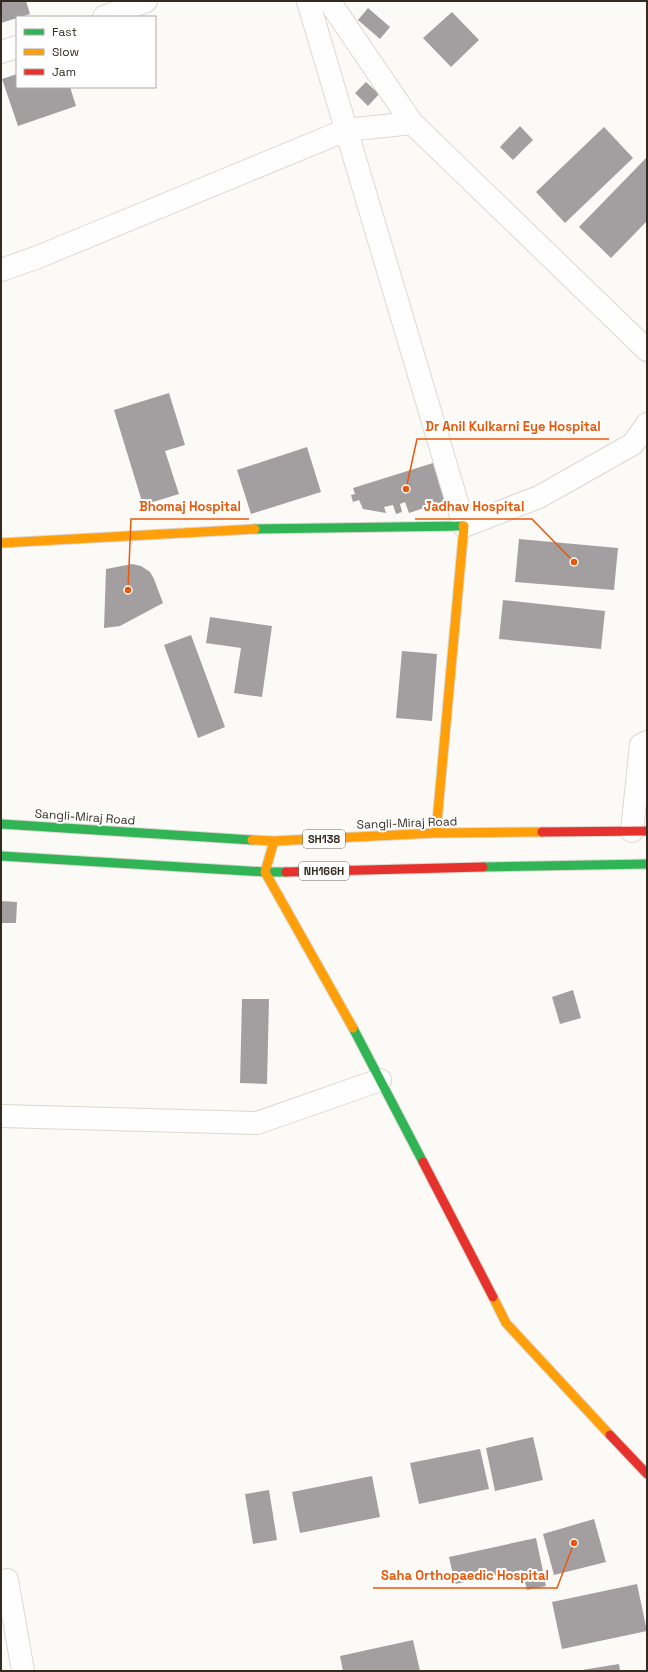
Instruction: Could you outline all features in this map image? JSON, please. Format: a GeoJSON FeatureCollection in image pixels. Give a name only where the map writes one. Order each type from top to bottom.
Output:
{"type":"FeatureCollection","features":[{"type":"Feature","properties":{"kind":"main road"},"geometry":{"type":"LineString","coordinates":[[1,543],[273,528],[464,526],[436,833]]}},
{"type":"Feature","properties":{"kind":"main road","name":"Sangli-Miraj Road"},"geometry":{"type":"LineString","coordinates":[[1,824],[274,841],[436,833],[639,831]]}},
{"type":"Feature","properties":{"kind":"main road"},"geometry":{"type":"LineString","coordinates":[[274,841],[265,872],[359,1039],[506,1323],[647,1474]]}},
{"type":"Feature","properties":{"kind":"main road","name":"NH166H"},"geometry":{"type":"LineString","coordinates":[[1,856],[265,872],[647,864]]}},
{"type":"Feature","properties":{"kind":"street"},"geometry":{"type":"LineString","coordinates":[[107,16],[146,1]]}},
{"type":"Feature","properties":{"kind":"street"},"geometry":{"type":"LineString","coordinates":[[308,1],[464,526],[539,497],[633,444],[647,424]]}},
{"type":"Feature","properties":{"kind":"street"},"geometry":{"type":"LineString","coordinates":[[329,1],[412,123],[647,350]]}},
{"type":"Feature","properties":{"kind":"street"},"geometry":{"type":"LineString","coordinates":[[1,52],[16,47]]}},
{"type":"Feature","properties":{"kind":"street"},"geometry":{"type":"LineString","coordinates":[[1,270],[38,257],[346,130],[412,123]]}},
{"type":"Feature","properties":{"kind":"street"},"geometry":{"type":"LineString","coordinates":[[639,831],[641,745],[647,742]]}},
{"type":"Feature","properties":{"kind":"street"},"geometry":{"type":"LineString","coordinates":[[1,1116],[257,1123],[380,1080]]}},
{"type":"Feature","properties":{"kind":"street"},"geometry":{"type":"LineString","coordinates":[[7,1580],[23,1671]]}},
{"type":"Feature","properties":{"kind":"building"},"geometry":{"type":"Polygon","coordinates":[[[1,1],[26,1],[30,14],[16,16],[16,18],[1,23],[1,1]]]}},
{"type":"Feature","properties":{"kind":"building"},"geometry":{"type":"Polygon","coordinates":[[[368,8],[390,27],[380,39],[358,20],[368,8]]]}},
{"type":"Feature","properties":{"kind":"building"},"geometry":{"type":"Polygon","coordinates":[[[452,12],[479,40],[451,67],[423,38],[452,12]]]}},
{"type":"Feature","properties":{"kind":"building"},"geometry":{"type":"Polygon","coordinates":[[[16,74],[16,88],[70,88],[76,106],[18,126],[2,79],[16,74]]]}},
{"type":"Feature","properties":{"kind":"building"},"geometry":{"type":"Polygon","coordinates":[[[366,82],[379,94],[368,106],[355,93],[366,82]]]}},
{"type":"Feature","properties":{"kind":"building"},"geometry":{"type":"Polygon","coordinates":[[[520,126],[533,140],[513,160],[500,147],[520,126]]]}},
{"type":"Feature","properties":{"kind":"building"},"geometry":{"type":"Polygon","coordinates":[[[604,127],[633,158],[565,223],[536,192],[604,127]]]}},
{"type":"Feature","properties":{"kind":"building"},"geometry":{"type":"Polygon","coordinates":[[[647,157],[647,221],[611,258],[579,227],[647,157]]]}},
{"type":"Feature","properties":{"kind":"building"},"geometry":{"type":"Polygon","coordinates":[[[169,393],[185,445],[165,451],[179,494],[143,505],[114,410],[169,393]]]}},
{"type":"Feature","properties":{"kind":"building"},"geometry":{"type":"Polygon","coordinates":[[[307,447],[321,492],[251,514],[237,470],[307,447]]]}},
{"type":"Feature","properties":{"kind":"building"},"geometry":{"type":"Polygon","coordinates":[[[433,463],[445,501],[409,513],[405,502],[400,504],[402,512],[396,514],[393,505],[384,507],[386,513],[363,509],[359,500],[353,502],[351,495],[355,494],[353,488],[433,463]]]}},
{"type":"Feature","properties":{"kind":"building"},"geometry":{"type":"Polygon","coordinates":[[[519,539],[618,548],[614,590],[515,582],[519,539]]]}},
{"type":"Feature","properties":{"kind":"building"},"geometry":{"type":"Polygon","coordinates":[[[132,564],[141,566],[150,572],[163,603],[120,626],[104,628],[106,569],[132,564]]]}},
{"type":"Feature","properties":{"kind":"building"},"geometry":{"type":"Polygon","coordinates":[[[503,600],[605,611],[601,649],[499,639],[503,600]]]}},
{"type":"Feature","properties":{"kind":"building"},"geometry":{"type":"Polygon","coordinates":[[[210,617],[272,626],[262,697],[234,693],[241,648],[206,643],[210,617]]]}},
{"type":"Feature","properties":{"kind":"building"},"geometry":{"type":"Polygon","coordinates":[[[191,635],[225,727],[198,738],[164,645],[191,635]]]}},
{"type":"Feature","properties":{"kind":"building"},"geometry":{"type":"Polygon","coordinates":[[[402,651],[437,654],[432,721],[396,718],[402,651]]]}},
{"type":"Feature","properties":{"kind":"building"},"geometry":{"type":"Polygon","coordinates":[[[1,901],[17,902],[16,923],[1,923],[1,901]]]}},
{"type":"Feature","properties":{"kind":"building"},"geometry":{"type":"Polygon","coordinates":[[[573,990],[581,1018],[560,1024],[552,997],[573,990]]]}},
{"type":"Feature","properties":{"kind":"building"},"geometry":{"type":"Polygon","coordinates":[[[242,999],[269,999],[267,1084],[240,1083],[242,999]]]}},
{"type":"Feature","properties":{"kind":"building"},"geometry":{"type":"Polygon","coordinates":[[[533,1437],[543,1480],[495,1491],[486,1448],[533,1437]]]}},
{"type":"Feature","properties":{"kind":"building"},"geometry":{"type":"Polygon","coordinates":[[[480,1449],[489,1489],[419,1504],[410,1463],[480,1449]]]}},
{"type":"Feature","properties":{"kind":"building"},"geometry":{"type":"Polygon","coordinates":[[[372,1476],[380,1517],[300,1533],[292,1492],[372,1476]]]}},
{"type":"Feature","properties":{"kind":"building"},"geometry":{"type":"Polygon","coordinates":[[[269,1490],[277,1540],[253,1544],[245,1494],[269,1490]]]}},
{"type":"Feature","properties":{"kind":"building"},"geometry":{"type":"Polygon","coordinates":[[[594,1519],[606,1562],[554,1575],[543,1534],[594,1519]]]}},
{"type":"Feature","properties":{"kind":"building"},"geometry":{"type":"Polygon","coordinates":[[[536,1538],[546,1586],[527,1590],[522,1570],[455,1584],[449,1557],[536,1538]]]}},
{"type":"Feature","properties":{"kind":"building"},"geometry":{"type":"Polygon","coordinates":[[[637,1584],[647,1631],[562,1649],[552,1602],[637,1584]]]}},
{"type":"Feature","properties":{"kind":"building"},"geometry":{"type":"Polygon","coordinates":[[[413,1640],[420,1671],[343,1671],[340,1656],[413,1640]]]}},
{"type":"Feature","properties":{"kind":"building"},"geometry":{"type":"Polygon","coordinates":[[[619,1664],[620,1671],[582,1671],[582,1670],[619,1664]]]}},
{"type":"Feature","properties":{"kind":"traffic: fast"},"geometry":{"type":"LineString","coordinates":[[255,529],[463,526]]}},
{"type":"Feature","properties":{"kind":"traffic: fast"},"geometry":{"type":"LineString","coordinates":[[1,824],[252,840]]}},
{"type":"Feature","properties":{"kind":"traffic: fast"},"geometry":{"type":"LineString","coordinates":[[1,856],[286,872]]}},
{"type":"Feature","properties":{"kind":"traffic: fast"},"geometry":{"type":"LineString","coordinates":[[483,867],[647,864]]}},
{"type":"Feature","properties":{"kind":"traffic: fast"},"geometry":{"type":"LineString","coordinates":[[353,1028],[423,1162]]}},
{"type":"Feature","properties":{"kind":"traffic: slow"},"geometry":{"type":"LineString","coordinates":[[436,833],[463,526]]}},
{"type":"Feature","properties":{"kind":"traffic: slow"},"geometry":{"type":"LineString","coordinates":[[1,543],[255,529]]}},
{"type":"Feature","properties":{"kind":"traffic: slow"},"geometry":{"type":"LineString","coordinates":[[252,840],[274,841],[436,833],[542,832]]}},
{"type":"Feature","properties":{"kind":"traffic: slow"},"geometry":{"type":"LineString","coordinates":[[274,841],[265,872],[353,1028]]}},
{"type":"Feature","properties":{"kind":"traffic: slow"},"geometry":{"type":"LineString","coordinates":[[493,1297],[506,1323],[610,1435]]}},
{"type":"Feature","properties":{"kind":"traffic: jam"},"geometry":{"type":"LineString","coordinates":[[542,832],[647,831]]}},
{"type":"Feature","properties":{"kind":"traffic: jam"},"geometry":{"type":"LineString","coordinates":[[286,872],[483,867]]}},
{"type":"Feature","properties":{"kind":"traffic: jam"},"geometry":{"type":"LineString","coordinates":[[423,1162],[493,1297]]}},
{"type":"Feature","properties":{"kind":"traffic: jam"},"geometry":{"type":"LineString","coordinates":[[610,1435],[647,1474]]}},
{"type":"Feature","properties":{"kind":"place","name":"Dr Anil Kulkarni Eye Hospital"},"geometry":{"type":"Point","coordinates":[406,489]}},
{"type":"Feature","properties":{"kind":"place","name":"Jadhav Hospital"},"geometry":{"type":"Point","coordinates":[574,562]}},
{"type":"Feature","properties":{"kind":"place","name":"Bhomaj Hospital"},"geometry":{"type":"Point","coordinates":[128,590]}},
{"type":"Feature","properties":{"kind":"place","name":"Saha Orthopaedic Hospital"},"geometry":{"type":"Point","coordinates":[574,1543]}}]}
